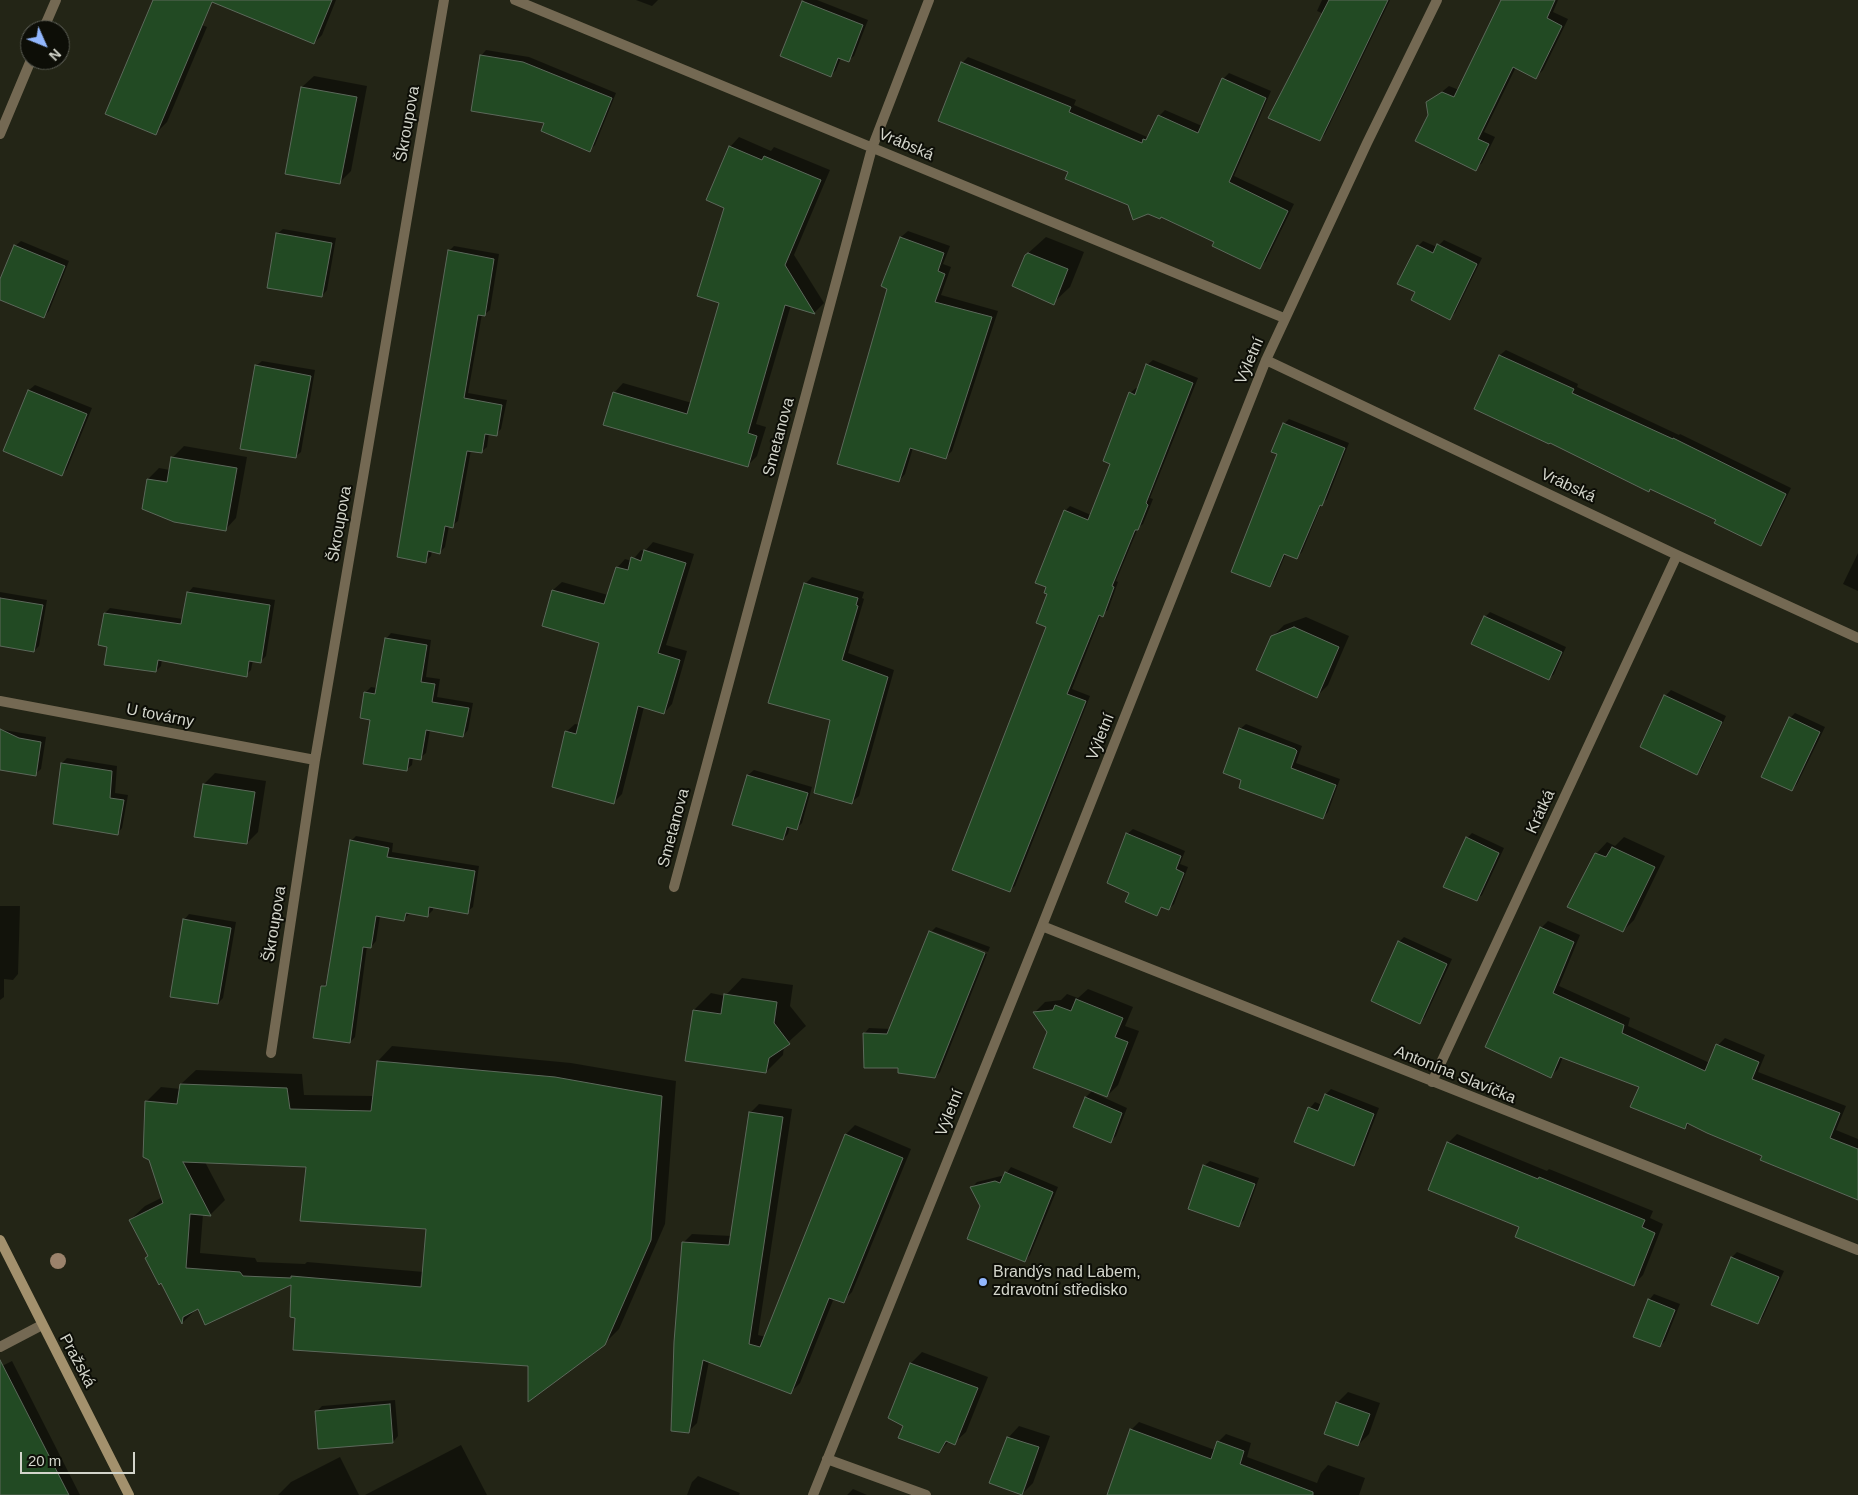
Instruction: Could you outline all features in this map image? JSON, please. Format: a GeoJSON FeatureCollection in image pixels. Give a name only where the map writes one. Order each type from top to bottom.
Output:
{"type":"FeatureCollection","features":[{"type":"Feature","properties":{"kind":"main road","name":"Pražská"},"geometry":{"type":"LineString","coordinates":[[0,1240],[129,1495]]}},
{"type":"Feature","properties":{"kind":"street"},"geometry":{"type":"LineString","coordinates":[[47,20],[56,0]]}},
{"type":"Feature","properties":{"kind":"street","name":"Škroupova"},"geometry":{"type":"LineString","coordinates":[[271,1053],[316,760],[444,0]]}},
{"type":"Feature","properties":{"kind":"street","name":"Vrábská"},"geometry":{"type":"LineString","coordinates":[[515,0],[1284,318]]}},
{"type":"Feature","properties":{"kind":"street","name":"Smetanova"},"geometry":{"type":"LineString","coordinates":[[674,886],[872,148],[929,0]]}},
{"type":"Feature","properties":{"kind":"street","name":"Výletní"},"geometry":{"type":"LineString","coordinates":[[813,1495],[1042,926],[1266,360],[1366,143],[1437,0]]}},
{"type":"Feature","properties":{"kind":"street"},"geometry":{"type":"LineString","coordinates":[[0,134],[27,70]]}},
{"type":"Feature","properties":{"kind":"street","name":"Vrábská"},"geometry":{"type":"LineString","coordinates":[[1266,360],[1677,555],[1858,638]]}},
{"type":"Feature","properties":{"kind":"street","name":"Krátká"},"geometry":{"type":"LineString","coordinates":[[1432,1082],[1677,555]]}},
{"type":"Feature","properties":{"kind":"street","name":"U továrny"},"geometry":{"type":"LineString","coordinates":[[0,701],[316,760]]}},
{"type":"Feature","properties":{"kind":"street","name":"Antonína Slavíčka"},"geometry":{"type":"LineString","coordinates":[[1042,926],[1858,1250]]}},
{"type":"Feature","properties":{"kind":"street"},"geometry":{"type":"LineString","coordinates":[[0,1347],[42,1325]]}},
{"type":"Feature","properties":{"kind":"street"},"geometry":{"type":"LineString","coordinates":[[827,1459],[926,1495]]}},
{"type":"Feature","properties":{"kind":"building"},"geometry":{"type":"Polygon","coordinates":[[[153,0],[332,0],[314,44],[212,2],[156,135],[105,114],[153,0]]]}},
{"type":"Feature","properties":{"kind":"building"},"geometry":{"type":"Polygon","coordinates":[[[1329,0],[1388,0],[1320,141],[1268,118],[1329,0]]]}},
{"type":"Feature","properties":{"kind":"building"},"geometry":{"type":"Polygon","coordinates":[[[1501,0],[1555,0],[1547,18],[1562,26],[1536,79],[1513,67],[1478,139],[1489,144],[1476,171],[1415,141],[1428,115],[1426,102],[1442,92],[1454,97],[1501,0]]]}},
{"type":"Feature","properties":{"kind":"building"},"geometry":{"type":"Polygon","coordinates":[[[802,1],[863,25],[849,62],[838,58],[831,77],[780,56],[802,1]]]}},
{"type":"Feature","properties":{"kind":"building"},"geometry":{"type":"Polygon","coordinates":[[[480,55],[523,62],[612,98],[590,152],[541,131],[544,123],[471,111],[480,55]]]}},
{"type":"Feature","properties":{"kind":"building"},"geometry":{"type":"Polygon","coordinates":[[[961,62],[1071,107],[1069,112],[1142,143],[1143,139],[1146,140],[1158,115],[1198,133],[1222,78],[1266,98],[1229,182],[1288,211],[1260,269],[1212,246],[1214,242],[1161,217],[1160,219],[1148,214],[1133,220],[1128,205],[1065,179],[1068,172],[938,121],[961,62]]]}},
{"type":"Feature","properties":{"kind":"building"},"geometry":{"type":"Polygon","coordinates":[[[301,87],[357,97],[340,184],[285,174],[301,87]]]}},
{"type":"Feature","properties":{"kind":"building"},"geometry":{"type":"Polygon","coordinates":[[[729,146],[762,160],[764,156],[821,180],[785,265],[815,314],[785,305],[748,433],[757,436],[748,467],[603,425],[613,392],[687,414],[719,303],[697,296],[724,208],[706,200],[729,146]]]}},
{"type":"Feature","properties":{"kind":"building"},"geometry":{"type":"Polygon","coordinates":[[[276,233],[332,243],[322,297],[267,288],[276,233]]]}},
{"type":"Feature","properties":{"kind":"building"},"geometry":{"type":"Polygon","coordinates":[[[900,237],[944,253],[938,271],[945,274],[935,302],[992,317],[946,459],[910,448],[899,482],[837,464],[887,289],[881,286],[900,237]]]}},
{"type":"Feature","properties":{"kind":"building"},"geometry":{"type":"Polygon","coordinates":[[[1437,244],[1477,264],[1450,320],[1411,300],[1415,292],[1397,284],[1417,245],[1433,253],[1437,244]]]}},
{"type":"Feature","properties":{"kind":"building"},"geometry":{"type":"Polygon","coordinates":[[[14,245],[65,266],[44,318],[0,300],[0,279],[14,245]]]}},
{"type":"Feature","properties":{"kind":"building"},"geometry":{"type":"Polygon","coordinates":[[[448,250],[494,259],[485,316],[478,315],[464,398],[502,405],[497,436],[485,434],[482,453],[467,451],[453,528],[445,526],[440,554],[428,551],[426,563],[397,557],[448,250]]]}},
{"type":"Feature","properties":{"kind":"building"},"geometry":{"type":"Polygon","coordinates":[[[1028,253],[1068,269],[1054,305],[1012,286],[1025,255],[1028,253]]]}},
{"type":"Feature","properties":{"kind":"building"},"geometry":{"type":"Polygon","coordinates":[[[1499,355],[1574,389],[1572,393],[1673,438],[1786,494],[1761,546],[1714,523],[1716,520],[1650,489],[1649,492],[1550,443],[1474,409],[1499,355]]]}},
{"type":"Feature","properties":{"kind":"building"},"geometry":{"type":"Polygon","coordinates":[[[1146,364],[1193,383],[1146,503],[1148,505],[1138,530],[1135,530],[1112,586],[1114,587],[1103,617],[1099,615],[1067,694],[1086,701],[1010,892],[952,870],[1046,627],[1036,623],[1047,594],[1044,593],[1046,587],[1035,583],[1064,510],[1088,520],[1110,464],[1103,461],[1129,392],[1135,395],[1146,364]]]}},
{"type":"Feature","properties":{"kind":"building"},"geometry":{"type":"Polygon","coordinates":[[[255,365],[311,376],[296,458],[240,449],[255,365]]]}},
{"type":"Feature","properties":{"kind":"building"},"geometry":{"type":"Polygon","coordinates":[[[28,390],[87,414],[62,476],[3,451],[28,390]]]}},
{"type":"Feature","properties":{"kind":"building"},"geometry":{"type":"Polygon","coordinates":[[[1283,423],[1345,448],[1322,506],[1320,505],[1297,559],[1284,554],[1270,587],[1231,572],[1277,454],[1271,452],[1283,423]]]}},
{"type":"Feature","properties":{"kind":"building"},"geometry":{"type":"Polygon","coordinates":[[[171,457],[237,468],[226,531],[174,522],[142,509],[147,479],[167,482],[171,457]]]}},
{"type":"Feature","properties":{"kind":"building"},"geometry":{"type":"Polygon","coordinates":[[[644,550],[686,563],[658,653],[680,660],[664,714],[638,706],[614,804],[552,787],[565,731],[576,734],[599,643],[542,626],[552,590],[604,604],[616,567],[628,570],[631,557],[641,561],[644,550]]]}},
{"type":"Feature","properties":{"kind":"building"},"geometry":{"type":"Polygon","coordinates":[[[804,583],[858,598],[856,605],[858,606],[842,660],[888,677],[852,804],[814,793],[830,720],[768,703],[804,583]]]}},
{"type":"Feature","properties":{"kind":"building"},"geometry":{"type":"Polygon","coordinates":[[[187,592],[270,605],[261,663],[249,661],[247,677],[158,660],[156,672],[104,665],[107,647],[98,645],[104,613],[181,624],[187,592]]]}},
{"type":"Feature","properties":{"kind":"building"},"geometry":{"type":"Polygon","coordinates":[[[0,598],[43,605],[34,652],[0,646],[0,598]]]}},
{"type":"Feature","properties":{"kind":"building"},"geometry":{"type":"Polygon","coordinates":[[[1484,616],[1562,652],[1549,680],[1471,644],[1484,616]]]}},
{"type":"Feature","properties":{"kind":"building"},"geometry":{"type":"Polygon","coordinates":[[[1294,627],[1339,647],[1317,698],[1256,670],[1271,636],[1294,627]]]}},
{"type":"Feature","properties":{"kind":"building"},"geometry":{"type":"Polygon","coordinates":[[[385,638],[427,645],[421,682],[435,684],[432,702],[469,708],[463,737],[426,730],[421,760],[409,758],[407,771],[363,764],[370,720],[360,718],[364,692],[375,694],[385,638]]]}},
{"type":"Feature","properties":{"kind":"building"},"geometry":{"type":"Polygon","coordinates":[[[1664,695],[1722,722],[1697,775],[1640,747],[1664,695]]]}},
{"type":"Feature","properties":{"kind":"building"},"geometry":{"type":"Polygon","coordinates":[[[1789,717],[1820,732],[1792,791],[1761,777],[1789,717]]]}},
{"type":"Feature","properties":{"kind":"building"},"geometry":{"type":"Polygon","coordinates":[[[1239,728],[1295,749],[1297,751],[1291,768],[1336,785],[1323,819],[1239,788],[1241,780],[1223,773],[1239,728]]]}},
{"type":"Feature","properties":{"kind":"building"},"geometry":{"type":"Polygon","coordinates":[[[0,729],[19,738],[41,742],[36,776],[0,770],[0,729]]]}},
{"type":"Feature","properties":{"kind":"building"},"geometry":{"type":"Polygon","coordinates":[[[61,763],[112,771],[110,798],[124,800],[118,835],[53,824],[61,763]]]}},
{"type":"Feature","properties":{"kind":"building"},"geometry":{"type":"Polygon","coordinates":[[[747,775],[808,793],[797,830],[787,827],[783,840],[732,825],[747,775]]]}},
{"type":"Feature","properties":{"kind":"building"},"geometry":{"type":"Polygon","coordinates":[[[203,784],[255,792],[247,844],[194,837],[203,784]]]}},
{"type":"Feature","properties":{"kind":"building"},"geometry":{"type":"Polygon","coordinates":[[[1126,833],[1181,856],[1176,869],[1184,873],[1169,910],[1161,907],[1157,916],[1125,902],[1129,893],[1107,883],[1126,833]]]}},
{"type":"Feature","properties":{"kind":"building"},"geometry":{"type":"Polygon","coordinates":[[[1466,837],[1499,853],[1477,901],[1443,887],[1466,837]]]}},
{"type":"Feature","properties":{"kind":"building"},"geometry":{"type":"Polygon","coordinates":[[[350,840],[389,848],[387,857],[475,871],[468,914],[429,907],[428,917],[406,913],[404,921],[376,916],[371,948],[363,947],[350,1043],[313,1038],[321,986],[326,986],[350,840]]]}},
{"type":"Feature","properties":{"kind":"building"},"geometry":{"type":"Polygon","coordinates":[[[1612,847],[1655,867],[1623,932],[1567,907],[1595,853],[1606,857],[1612,847]]]}},
{"type":"Feature","properties":{"kind":"building"},"geometry":{"type":"Polygon","coordinates":[[[183,919],[231,928],[218,1004],[170,997],[183,919]]]}},
{"type":"Feature","properties":{"kind":"building"},"geometry":{"type":"Polygon","coordinates":[[[1540,927],[1574,942],[1553,993],[1624,1025],[1622,1033],[1705,1071],[1716,1044],[1759,1062],[1752,1079],[1840,1113],[1830,1138],[1858,1149],[1858,1200],[1760,1160],[1762,1156],[1687,1123],[1685,1129],[1630,1107],[1639,1087],[1560,1057],[1551,1078],[1485,1047],[1540,927]]]}},
{"type":"Feature","properties":{"kind":"building"},"geometry":{"type":"Polygon","coordinates":[[[929,931],[985,953],[935,1078],[898,1073],[898,1068],[864,1068],[863,1033],[887,1034],[929,931]]]}},
{"type":"Feature","properties":{"kind":"building"},"geometry":{"type":"Polygon","coordinates":[[[1398,941],[1447,964],[1420,1024],[1371,1001],[1398,941]]]}},
{"type":"Feature","properties":{"kind":"building"},"geometry":{"type":"Polygon","coordinates":[[[724,994],[777,1002],[774,1023],[790,1044],[769,1058],[766,1073],[685,1061],[693,1010],[721,1014],[724,994]]]}},
{"type":"Feature","properties":{"kind":"building"},"geometry":{"type":"Polygon","coordinates":[[[1076,999],[1123,1018],[1115,1037],[1128,1042],[1107,1097],[1033,1068],[1047,1032],[1033,1012],[1053,1010],[1055,1005],[1071,1011],[1076,999]]]}},
{"type":"Feature","properties":{"kind":"building"},"geometry":{"type":"Polygon","coordinates":[[[377,1061],[555,1077],[662,1096],[651,1240],[605,1345],[528,1402],[528,1366],[293,1350],[295,1318],[290,1317],[291,1285],[205,1325],[198,1309],[183,1317],[182,1324],[161,1283],[159,1285],[145,1258],[148,1256],[129,1220],[163,1203],[149,1160],[143,1157],[145,1101],[177,1104],[180,1084],[287,1088],[290,1109],[371,1111],[377,1061]],[[183,1162],[211,1216],[190,1214],[186,1268],[240,1272],[243,1276],[291,1278],[291,1276],[421,1287],[426,1229],[300,1221],[306,1167],[183,1162]]]}},
{"type":"Feature","properties":{"kind":"building"},"geometry":{"type":"Polygon","coordinates":[[[1325,1094],[1374,1114],[1354,1166],[1294,1142],[1308,1107],[1318,1111],[1325,1094]]]}},
{"type":"Feature","properties":{"kind":"building"},"geometry":{"type":"Polygon","coordinates":[[[1085,1097],[1122,1113],[1111,1143],[1073,1127],[1085,1097]]]}},
{"type":"Feature","properties":{"kind":"building"},"geometry":{"type":"Polygon","coordinates":[[[749,1112],[783,1117],[749,1344],[760,1347],[845,1134],[903,1158],[844,1303],[829,1298],[791,1394],[703,1360],[689,1433],[671,1431],[674,1342],[682,1242],[729,1245],[749,1112]]]}},
{"type":"Feature","properties":{"kind":"building"},"geometry":{"type":"Polygon","coordinates":[[[1447,1142],[1645,1220],[1642,1227],[1655,1233],[1634,1286],[1515,1237],[1519,1227],[1428,1190],[1447,1142]]]}},
{"type":"Feature","properties":{"kind":"building"},"geometry":{"type":"Polygon","coordinates":[[[1203,1165],[1255,1184],[1239,1227],[1188,1209],[1203,1165]]]}},
{"type":"Feature","properties":{"kind":"building"},"geometry":{"type":"Polygon","coordinates":[[[1005,1172],[1053,1192],[1025,1262],[967,1239],[980,1206],[970,1187],[995,1181],[1000,1183],[1005,1172]]]}},
{"type":"Feature","properties":{"kind":"building"},"geometry":{"type":"Polygon","coordinates":[[[1731,1257],[1779,1277],[1758,1324],[1711,1305],[1731,1257]]]}},
{"type":"Feature","properties":{"kind":"building"},"geometry":{"type":"Polygon","coordinates":[[[1648,1299],[1675,1310],[1660,1347],[1633,1337],[1648,1299]]]}},
{"type":"Feature","properties":{"kind":"building"},"geometry":{"type":"Polygon","coordinates":[[[0,1360],[44,1446],[69,1495],[0,1495],[0,1360]]]}},
{"type":"Feature","properties":{"kind":"building"},"geometry":{"type":"Polygon","coordinates":[[[910,1363],[978,1388],[955,1445],[946,1441],[939,1453],[898,1438],[903,1426],[888,1418],[910,1363]]]}},
{"type":"Feature","properties":{"kind":"building"},"geometry":{"type":"Polygon","coordinates":[[[1336,1402],[1370,1414],[1358,1446],[1324,1434],[1336,1402]]]}},
{"type":"Feature","properties":{"kind":"building"},"geometry":{"type":"Polygon","coordinates":[[[390,1404],[393,1443],[318,1449],[315,1411],[390,1404]]]}},
{"type":"Feature","properties":{"kind":"building"},"geometry":{"type":"Polygon","coordinates":[[[1130,1429],[1211,1459],[1217,1441],[1244,1451],[1240,1464],[1313,1492],[1313,1495],[1107,1495],[1130,1429]]]}},
{"type":"Feature","properties":{"kind":"building"},"geometry":{"type":"Polygon","coordinates":[[[1007,1437],[1039,1447],[1022,1495],[989,1483],[1007,1437]]]}},
{"type":"Feature","properties":{"kind":"place","name":"Brandýs nad Labem, zdravotní středisko"},"geometry":{"type":"Point","coordinates":[983,1282]}}]}
